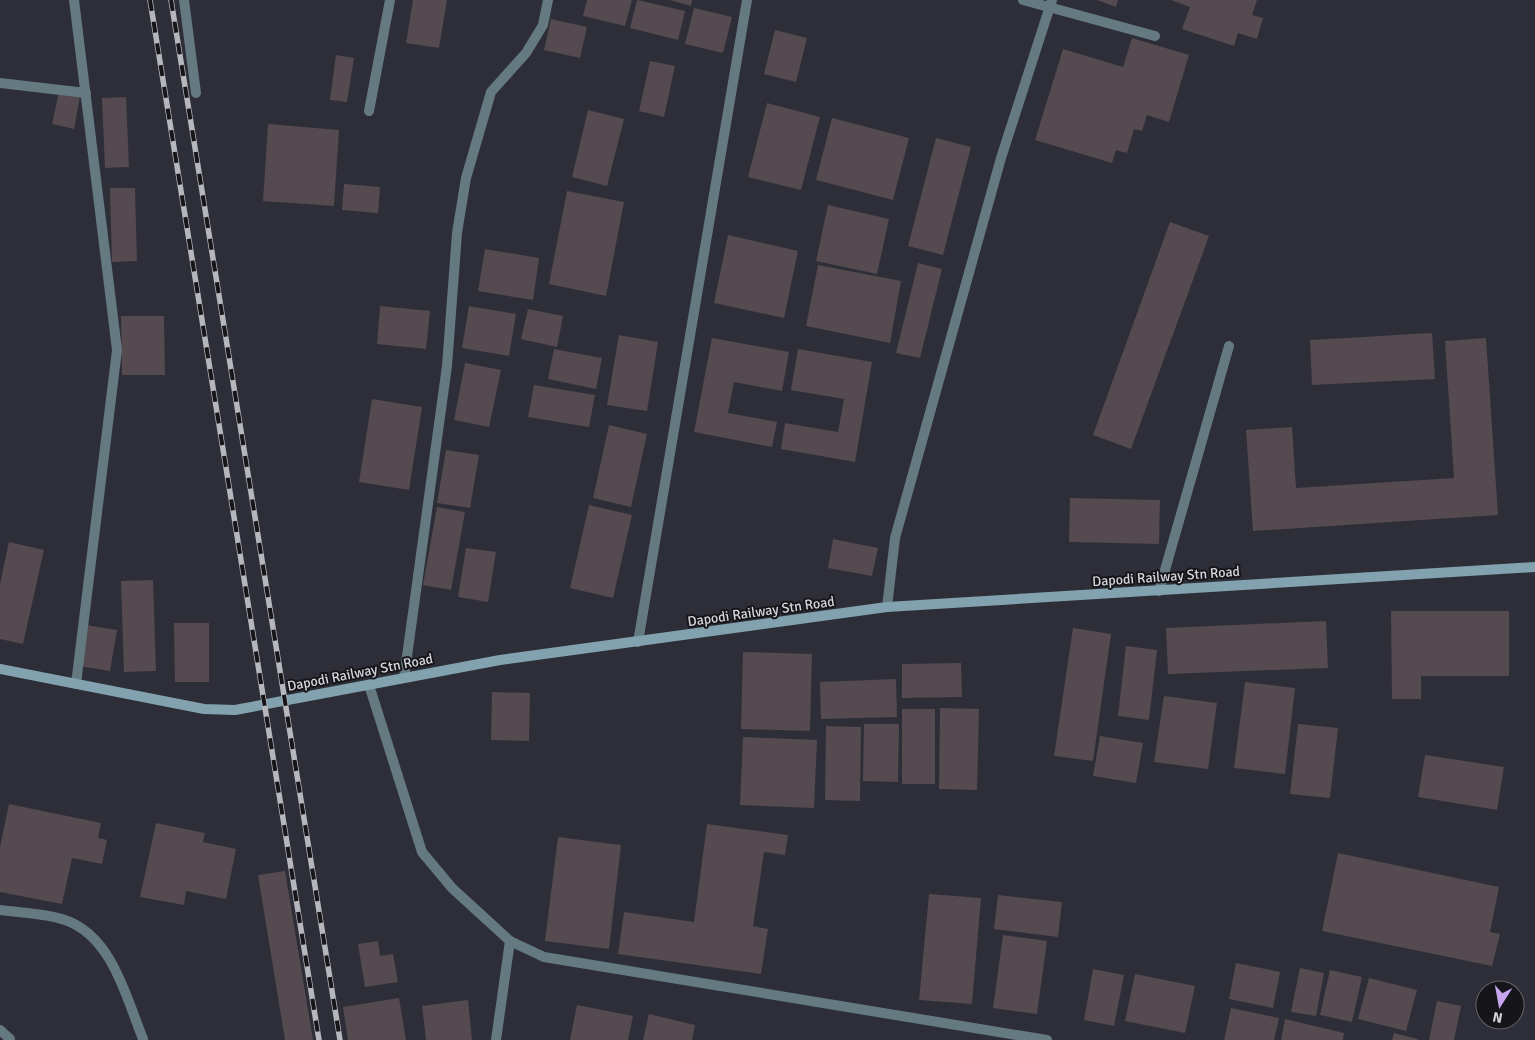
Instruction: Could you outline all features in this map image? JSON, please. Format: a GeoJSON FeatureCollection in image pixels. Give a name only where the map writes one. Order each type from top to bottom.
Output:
{"type":"FeatureCollection","features":[{"type":"Feature","properties":{"kind":"main road","name":"Dapodi Railway Stn Road"},"geometry":{"type":"LineString","coordinates":[[0,669],[204,709],[236,710],[500,660],[887,607],[1535,567]]}},
{"type":"Feature","properties":{"kind":"street"},"geometry":{"type":"LineString","coordinates":[[74,0],[117,350],[76,684]]}},
{"type":"Feature","properties":{"kind":"street"},"geometry":{"type":"LineString","coordinates":[[184,0],[196,93]]}},
{"type":"Feature","properties":{"kind":"street"},"geometry":{"type":"LineString","coordinates":[[369,111],[390,0]]}},
{"type":"Feature","properties":{"kind":"street"},"geometry":{"type":"LineString","coordinates":[[404,678],[447,366],[457,233],[466,178],[491,92],[526,53],[543,25],[548,0]]}},
{"type":"Feature","properties":{"kind":"street"},"geometry":{"type":"LineString","coordinates":[[638,642],[747,0]]}},
{"type":"Feature","properties":{"kind":"street"},"geometry":{"type":"LineString","coordinates":[[1023,0],[1050,4],[1155,36]]}},
{"type":"Feature","properties":{"kind":"street"},"geometry":{"type":"LineString","coordinates":[[887,607],[895,538],[1001,158],[1050,4]]}},
{"type":"Feature","properties":{"kind":"street"},"geometry":{"type":"LineString","coordinates":[[0,83],[86,93]]}},
{"type":"Feature","properties":{"kind":"street"},"geometry":{"type":"LineString","coordinates":[[1159,591],[1229,346]]}},
{"type":"Feature","properties":{"kind":"street"},"geometry":{"type":"LineString","coordinates":[[369,685],[422,852],[452,888],[510,941],[544,957],[1047,1040]]}},
{"type":"Feature","properties":{"kind":"street"},"geometry":{"type":"LineString","coordinates":[[0,910],[65,920],[92,937],[110,958],[143,1038]]}},
{"type":"Feature","properties":{"kind":"street"},"geometry":{"type":"LineString","coordinates":[[496,1040],[510,941]]}},
{"type":"Feature","properties":{"kind":"street"},"geometry":{"type":"LineString","coordinates":[[0,1030],[10,1038]]}},
{"type":"Feature","properties":{"kind":"building"},"geometry":{"type":"Polygon","coordinates":[[[413,0],[447,0],[439,48],[406,43],[413,0]]]}},
{"type":"Feature","properties":{"kind":"building"},"geometry":{"type":"Polygon","coordinates":[[[587,0],[632,0],[625,26],[583,16],[587,0]]]}},
{"type":"Feature","properties":{"kind":"building"},"geometry":{"type":"Polygon","coordinates":[[[637,0],[685,11],[678,40],[630,28],[637,0]]]}},
{"type":"Feature","properties":{"kind":"building"},"geometry":{"type":"Polygon","coordinates":[[[670,0],[692,0],[691,6],[670,0]]]}},
{"type":"Feature","properties":{"kind":"building"},"geometry":{"type":"Polygon","coordinates":[[[1097,0],[1118,0],[1116,7],[1097,0]]]}},
{"type":"Feature","properties":{"kind":"building"},"geometry":{"type":"Polygon","coordinates":[[[1171,0],[1257,0],[1252,15],[1263,18],[1257,39],[1238,33],[1234,46],[1182,29],[1190,7],[1171,0]]]}},
{"type":"Feature","properties":{"kind":"building"},"geometry":{"type":"Polygon","coordinates":[[[694,8],[732,17],[723,53],[685,44],[694,8]]]}},
{"type":"Feature","properties":{"kind":"building"},"geometry":{"type":"Polygon","coordinates":[[[551,19],[587,27],[580,58],[544,50],[551,19]]]}},
{"type":"Feature","properties":{"kind":"building"},"geometry":{"type":"Polygon","coordinates":[[[775,30],[807,38],[796,82],[764,74],[775,30]]]}},
{"type":"Feature","properties":{"kind":"building"},"geometry":{"type":"Polygon","coordinates":[[[1132,38],[1189,55],[1169,122],[1147,115],[1142,131],[1134,129],[1127,153],[1116,150],[1112,163],[1035,140],[1063,49],[1123,67],[1132,38]]]}},
{"type":"Feature","properties":{"kind":"building"},"geometry":{"type":"Polygon","coordinates":[[[336,55],[354,58],[347,102],[330,100],[336,55]]]}},
{"type":"Feature","properties":{"kind":"building"},"geometry":{"type":"Polygon","coordinates":[[[650,61],[675,66],[664,117],[639,111],[650,61]]]}},
{"type":"Feature","properties":{"kind":"building"},"geometry":{"type":"Polygon","coordinates":[[[59,92],[80,96],[74,129],[52,124],[59,92]]]}},
{"type":"Feature","properties":{"kind":"building"},"geometry":{"type":"Polygon","coordinates":[[[126,97],[129,167],[105,168],[102,98],[126,97]]]}},
{"type":"Feature","properties":{"kind":"building"},"geometry":{"type":"Polygon","coordinates":[[[767,103],[820,117],[801,190],[748,177],[767,103]]]}},
{"type":"Feature","properties":{"kind":"building"},"geometry":{"type":"Polygon","coordinates":[[[588,110],[624,119],[607,186],[572,177],[588,110]]]}},
{"type":"Feature","properties":{"kind":"building"},"geometry":{"type":"Polygon","coordinates":[[[832,118],[909,138],[893,200],[816,180],[832,118]]]}},
{"type":"Feature","properties":{"kind":"building"},"geometry":{"type":"Polygon","coordinates":[[[268,124],[339,130],[334,206],[263,201],[268,124]]]}},
{"type":"Feature","properties":{"kind":"building"},"geometry":{"type":"Polygon","coordinates":[[[936,138],[971,147],[943,255],[908,246],[936,138]]]}},
{"type":"Feature","properties":{"kind":"building"},"geometry":{"type":"Polygon","coordinates":[[[344,184],[380,187],[378,213],[342,210],[344,184]]]}},
{"type":"Feature","properties":{"kind":"building"},"geometry":{"type":"Polygon","coordinates":[[[110,188],[135,188],[137,261],[112,262],[110,188]]]}},
{"type":"Feature","properties":{"kind":"building"},"geometry":{"type":"Polygon","coordinates":[[[567,191],[624,202],[606,296],[549,284],[567,191]]]}},
{"type":"Feature","properties":{"kind":"building"},"geometry":{"type":"Polygon","coordinates":[[[828,205],[889,219],[877,274],[816,261],[828,205]]]}},
{"type":"Feature","properties":{"kind":"building"},"geometry":{"type":"Polygon","coordinates":[[[1170,222],[1209,236],[1131,449],[1093,435],[1170,222]]]}},
{"type":"Feature","properties":{"kind":"building"},"geometry":{"type":"Polygon","coordinates":[[[728,235],[798,251],[784,318],[714,303],[728,235]]]}},
{"type":"Feature","properties":{"kind":"building"},"geometry":{"type":"Polygon","coordinates":[[[485,249],[539,258],[533,300],[478,291],[485,249]]]}},
{"type":"Feature","properties":{"kind":"building"},"geometry":{"type":"Polygon","coordinates":[[[918,263],[942,269],[920,358],[896,353],[918,263]]]}},
{"type":"Feature","properties":{"kind":"building"},"geometry":{"type":"Polygon","coordinates":[[[818,265],[901,281],[890,343],[806,326],[818,265]]]}},
{"type":"Feature","properties":{"kind":"building"},"geometry":{"type":"Polygon","coordinates":[[[380,306],[430,311],[426,349],[377,344],[380,306]]]}},
{"type":"Feature","properties":{"kind":"building"},"geometry":{"type":"Polygon","coordinates":[[[469,306],[516,314],[509,356],[462,348],[469,306]]]}},
{"type":"Feature","properties":{"kind":"building"},"geometry":{"type":"Polygon","coordinates":[[[528,309],[563,316],[557,347],[521,339],[528,309]]]}},
{"type":"Feature","properties":{"kind":"building"},"geometry":{"type":"Polygon","coordinates":[[[121,316],[164,316],[165,375],[122,375],[121,316]]]}},
{"type":"Feature","properties":{"kind":"building"},"geometry":{"type":"Polygon","coordinates":[[[1432,333],[1435,379],[1312,385],[1310,340],[1432,333]]]}},
{"type":"Feature","properties":{"kind":"building"},"geometry":{"type":"Polygon","coordinates":[[[619,335],[658,342],[647,411],[607,405],[619,335]]]}},
{"type":"Feature","properties":{"kind":"building"},"geometry":{"type":"Polygon","coordinates":[[[712,338],[789,352],[782,391],[734,382],[728,413],[777,422],[772,447],[694,432],[712,338]]]}},
{"type":"Feature","properties":{"kind":"building"},"geometry":{"type":"Polygon","coordinates":[[[1486,338],[1498,515],[1253,531],[1246,430],[1292,427],[1296,488],[1454,478],[1445,341],[1486,338]]]}},
{"type":"Feature","properties":{"kind":"building"},"geometry":{"type":"Polygon","coordinates":[[[554,349],[602,358],[596,389],[548,379],[554,349]]]}},
{"type":"Feature","properties":{"kind":"building"},"geometry":{"type":"Polygon","coordinates":[[[798,349],[872,362],[855,462],[781,449],[785,423],[838,432],[844,399],[791,390],[798,349]]]}},
{"type":"Feature","properties":{"kind":"building"},"geometry":{"type":"Polygon","coordinates":[[[465,363],[501,370],[489,427],[454,420],[465,363]]]}},
{"type":"Feature","properties":{"kind":"building"},"geometry":{"type":"Polygon","coordinates":[[[534,385],[595,395],[589,427],[528,417],[534,385]]]}},
{"type":"Feature","properties":{"kind":"building"},"geometry":{"type":"Polygon","coordinates":[[[372,399],[422,407],[409,490],[359,482],[372,399]]]}},
{"type":"Feature","properties":{"kind":"building"},"geometry":{"type":"Polygon","coordinates":[[[609,425],[647,434],[631,507],[593,498],[609,425]]]}},
{"type":"Feature","properties":{"kind":"building"},"geometry":{"type":"Polygon","coordinates":[[[446,450],[479,455],[470,508],[437,503],[446,450]]]}},
{"type":"Feature","properties":{"kind":"building"},"geometry":{"type":"Polygon","coordinates":[[[1070,498],[1160,500],[1159,544],[1069,542],[1070,498]]]}},
{"type":"Feature","properties":{"kind":"building"},"geometry":{"type":"Polygon","coordinates":[[[589,505],[632,515],[613,598],[570,588],[589,505]]]}},
{"type":"Feature","properties":{"kind":"building"},"geometry":{"type":"Polygon","coordinates":[[[437,507],[465,512],[451,590],[423,585],[437,507]]]}},
{"type":"Feature","properties":{"kind":"building"},"geometry":{"type":"Polygon","coordinates":[[[833,539],[878,548],[872,576],[828,568],[833,539]]]}},
{"type":"Feature","properties":{"kind":"building"},"geometry":{"type":"Polygon","coordinates":[[[9,542],[44,550],[23,644],[0,639],[0,584],[9,542]]]}},
{"type":"Feature","properties":{"kind":"building"},"geometry":{"type":"Polygon","coordinates":[[[466,548],[496,552],[488,602],[458,597],[466,548]]]}},
{"type":"Feature","properties":{"kind":"building"},"geometry":{"type":"Polygon","coordinates":[[[153,580],[156,671],[124,672],[121,581],[153,580]]]}},
{"type":"Feature","properties":{"kind":"building"},"geometry":{"type":"Polygon","coordinates":[[[1391,611],[1509,611],[1509,676],[1421,676],[1421,699],[1392,699],[1391,611]]]}},
{"type":"Feature","properties":{"kind":"building"},"geometry":{"type":"Polygon","coordinates":[[[1326,621],[1328,668],[1168,674],[1166,628],[1326,621]]]}},
{"type":"Feature","properties":{"kind":"building"},"geometry":{"type":"Polygon","coordinates":[[[174,623],[209,623],[209,682],[175,682],[174,623]]]}},
{"type":"Feature","properties":{"kind":"building"},"geometry":{"type":"Polygon","coordinates":[[[86,625],[117,630],[110,671],[79,666],[86,625]]]}},
{"type":"Feature","properties":{"kind":"building"},"geometry":{"type":"Polygon","coordinates":[[[1073,628],[1111,634],[1093,761],[1054,756],[1073,628]]]}},
{"type":"Feature","properties":{"kind":"building"},"geometry":{"type":"Polygon","coordinates":[[[1126,646],[1157,650],[1149,720],[1118,716],[1126,646]]]}},
{"type":"Feature","properties":{"kind":"building"},"geometry":{"type":"Polygon","coordinates":[[[743,652],[812,654],[810,731],[741,729],[743,652]]]}},
{"type":"Feature","properties":{"kind":"building"},"geometry":{"type":"Polygon","coordinates":[[[961,663],[962,697],[902,698],[902,664],[961,663]]]}},
{"type":"Feature","properties":{"kind":"building"},"geometry":{"type":"Polygon","coordinates":[[[896,679],[897,717],[821,719],[820,682],[896,679]]]}},
{"type":"Feature","properties":{"kind":"building"},"geometry":{"type":"Polygon","coordinates":[[[1245,682],[1295,688],[1285,774],[1234,768],[1245,682]]]}},
{"type":"Feature","properties":{"kind":"building"},"geometry":{"type":"Polygon","coordinates":[[[492,692],[530,693],[529,741],[491,740],[492,692]]]}},
{"type":"Feature","properties":{"kind":"building"},"geometry":{"type":"Polygon","coordinates":[[[1164,696],[1217,703],[1208,769],[1154,762],[1164,696]]]}},
{"type":"Feature","properties":{"kind":"building"},"geometry":{"type":"Polygon","coordinates":[[[940,708],[979,709],[977,790],[939,789],[940,708]]]}},
{"type":"Feature","properties":{"kind":"building"},"geometry":{"type":"Polygon","coordinates":[[[902,709],[935,709],[935,784],[902,784],[902,709]]]}},
{"type":"Feature","properties":{"kind":"building"},"geometry":{"type":"Polygon","coordinates":[[[864,724],[899,724],[898,782],[863,781],[864,724]]]}},
{"type":"Feature","properties":{"kind":"building"},"geometry":{"type":"Polygon","coordinates":[[[1298,724],[1338,728],[1330,798],[1290,794],[1298,724]]]}},
{"type":"Feature","properties":{"kind":"building"},"geometry":{"type":"Polygon","coordinates":[[[826,726],[861,727],[860,801],[825,800],[826,726]]]}},
{"type":"Feature","properties":{"kind":"building"},"geometry":{"type":"Polygon","coordinates":[[[1100,736],[1143,743],[1136,783],[1093,776],[1100,736]]]}},
{"type":"Feature","properties":{"kind":"building"},"geometry":{"type":"Polygon","coordinates":[[[743,737],[817,740],[814,808],[740,805],[743,737]]]}},
{"type":"Feature","properties":{"kind":"building"},"geometry":{"type":"Polygon","coordinates":[[[1425,755],[1504,767],[1497,810],[1418,797],[1425,755]]]}},
{"type":"Feature","properties":{"kind":"building"},"geometry":{"type":"Polygon","coordinates":[[[9,804],[101,823],[98,838],[107,840],[102,864],[72,858],[62,904],[0,892],[0,847],[9,804]]]}},
{"type":"Feature","properties":{"kind":"building"},"geometry":{"type":"Polygon","coordinates":[[[156,823],[205,833],[203,842],[236,849],[226,899],[186,891],[184,905],[140,897],[156,823]]]}},
{"type":"Feature","properties":{"kind":"building"},"geometry":{"type":"Polygon","coordinates":[[[707,824],[788,835],[785,855],[764,852],[753,926],[768,929],[761,974],[618,954],[624,912],[694,922],[707,824]]]}},
{"type":"Feature","properties":{"kind":"building"},"geometry":{"type":"Polygon","coordinates":[[[558,837],[621,845],[609,949],[545,941],[558,837]]]}},
{"type":"Feature","properties":{"kind":"building"},"geometry":{"type":"Polygon","coordinates":[[[1338,853],[1499,887],[1490,932],[1500,934],[1492,966],[1322,931],[1338,853]]]}},
{"type":"Feature","properties":{"kind":"building"},"geometry":{"type":"Polygon","coordinates":[[[285,871],[313,1040],[285,1040],[258,875],[285,871]]]}},
{"type":"Feature","properties":{"kind":"building"},"geometry":{"type":"Polygon","coordinates":[[[929,894],[981,898],[972,1004],[919,1000],[929,894]]]}},
{"type":"Feature","properties":{"kind":"building"},"geometry":{"type":"Polygon","coordinates":[[[998,895],[1062,902],[1058,937],[994,929],[998,895]]]}},
{"type":"Feature","properties":{"kind":"building"},"geometry":{"type":"Polygon","coordinates":[[[1003,935],[1047,941],[1037,1014],[993,1008],[1003,935]]]}},
{"type":"Feature","properties":{"kind":"building"},"geometry":{"type":"Polygon","coordinates":[[[378,941],[380,956],[393,954],[398,982],[365,987],[358,944],[378,941]]]}},
{"type":"Feature","properties":{"kind":"building"},"geometry":{"type":"Polygon","coordinates":[[[1236,963],[1280,972],[1273,1008],[1229,999],[1236,963]]]}},
{"type":"Feature","properties":{"kind":"building"},"geometry":{"type":"Polygon","coordinates":[[[1300,968],[1324,973],[1316,1016],[1291,1012],[1300,968]]]}},
{"type":"Feature","properties":{"kind":"building"},"geometry":{"type":"Polygon","coordinates":[[[1093,969],[1124,975],[1114,1026],[1084,1020],[1093,969]]]}},
{"type":"Feature","properties":{"kind":"building"},"geometry":{"type":"Polygon","coordinates":[[[1330,970],[1362,977],[1352,1022],[1320,1015],[1330,970]]]}},
{"type":"Feature","properties":{"kind":"building"},"geometry":{"type":"Polygon","coordinates":[[[1135,974],[1195,986],[1185,1033],[1125,1021],[1135,974]]]}},
{"type":"Feature","properties":{"kind":"building"},"geometry":{"type":"Polygon","coordinates":[[[1369,978],[1417,990],[1406,1031],[1358,1019],[1369,978]]]}},
{"type":"Feature","properties":{"kind":"building"},"geometry":{"type":"Polygon","coordinates":[[[399,998],[406,1040],[348,1040],[343,1007],[399,998]]]}},
{"type":"Feature","properties":{"kind":"building"},"geometry":{"type":"Polygon","coordinates":[[[468,1000],[472,1040],[426,1040],[422,1006],[468,1000]]]}},
{"type":"Feature","properties":{"kind":"building"},"geometry":{"type":"Polygon","coordinates":[[[1437,1001],[1461,1006],[1454,1040],[1429,1040],[1437,1001]]]}},
{"type":"Feature","properties":{"kind":"building"},"geometry":{"type":"Polygon","coordinates":[[[577,1005],[633,1016],[628,1040],[570,1040],[577,1005]]]}},
{"type":"Feature","properties":{"kind":"building"},"geometry":{"type":"Polygon","coordinates":[[[1231,1008],[1279,1018],[1274,1040],[1224,1040],[1231,1008]]]}},
{"type":"Feature","properties":{"kind":"building"},"geometry":{"type":"Polygon","coordinates":[[[649,1014],[695,1025],[692,1040],[643,1040],[649,1014]]]}},
{"type":"Feature","properties":{"kind":"building"},"geometry":{"type":"Polygon","coordinates":[[[1285,1019],[1344,1033],[1343,1040],[1281,1040],[1285,1019]]]}},
{"type":"Feature","properties":{"kind":"building"},"geometry":{"type":"Polygon","coordinates":[[[1394,1033],[1418,1039],[1418,1040],[1392,1040],[1394,1033]]]}},
{"type":"Feature","properties":{"kind":"railway"},"geometry":{"type":"LineString","coordinates":[[150,0],[319,1040]]}},
{"type":"Feature","properties":{"kind":"railway"},"geometry":{"type":"LineString","coordinates":[[171,0],[340,1040]]}}]}
